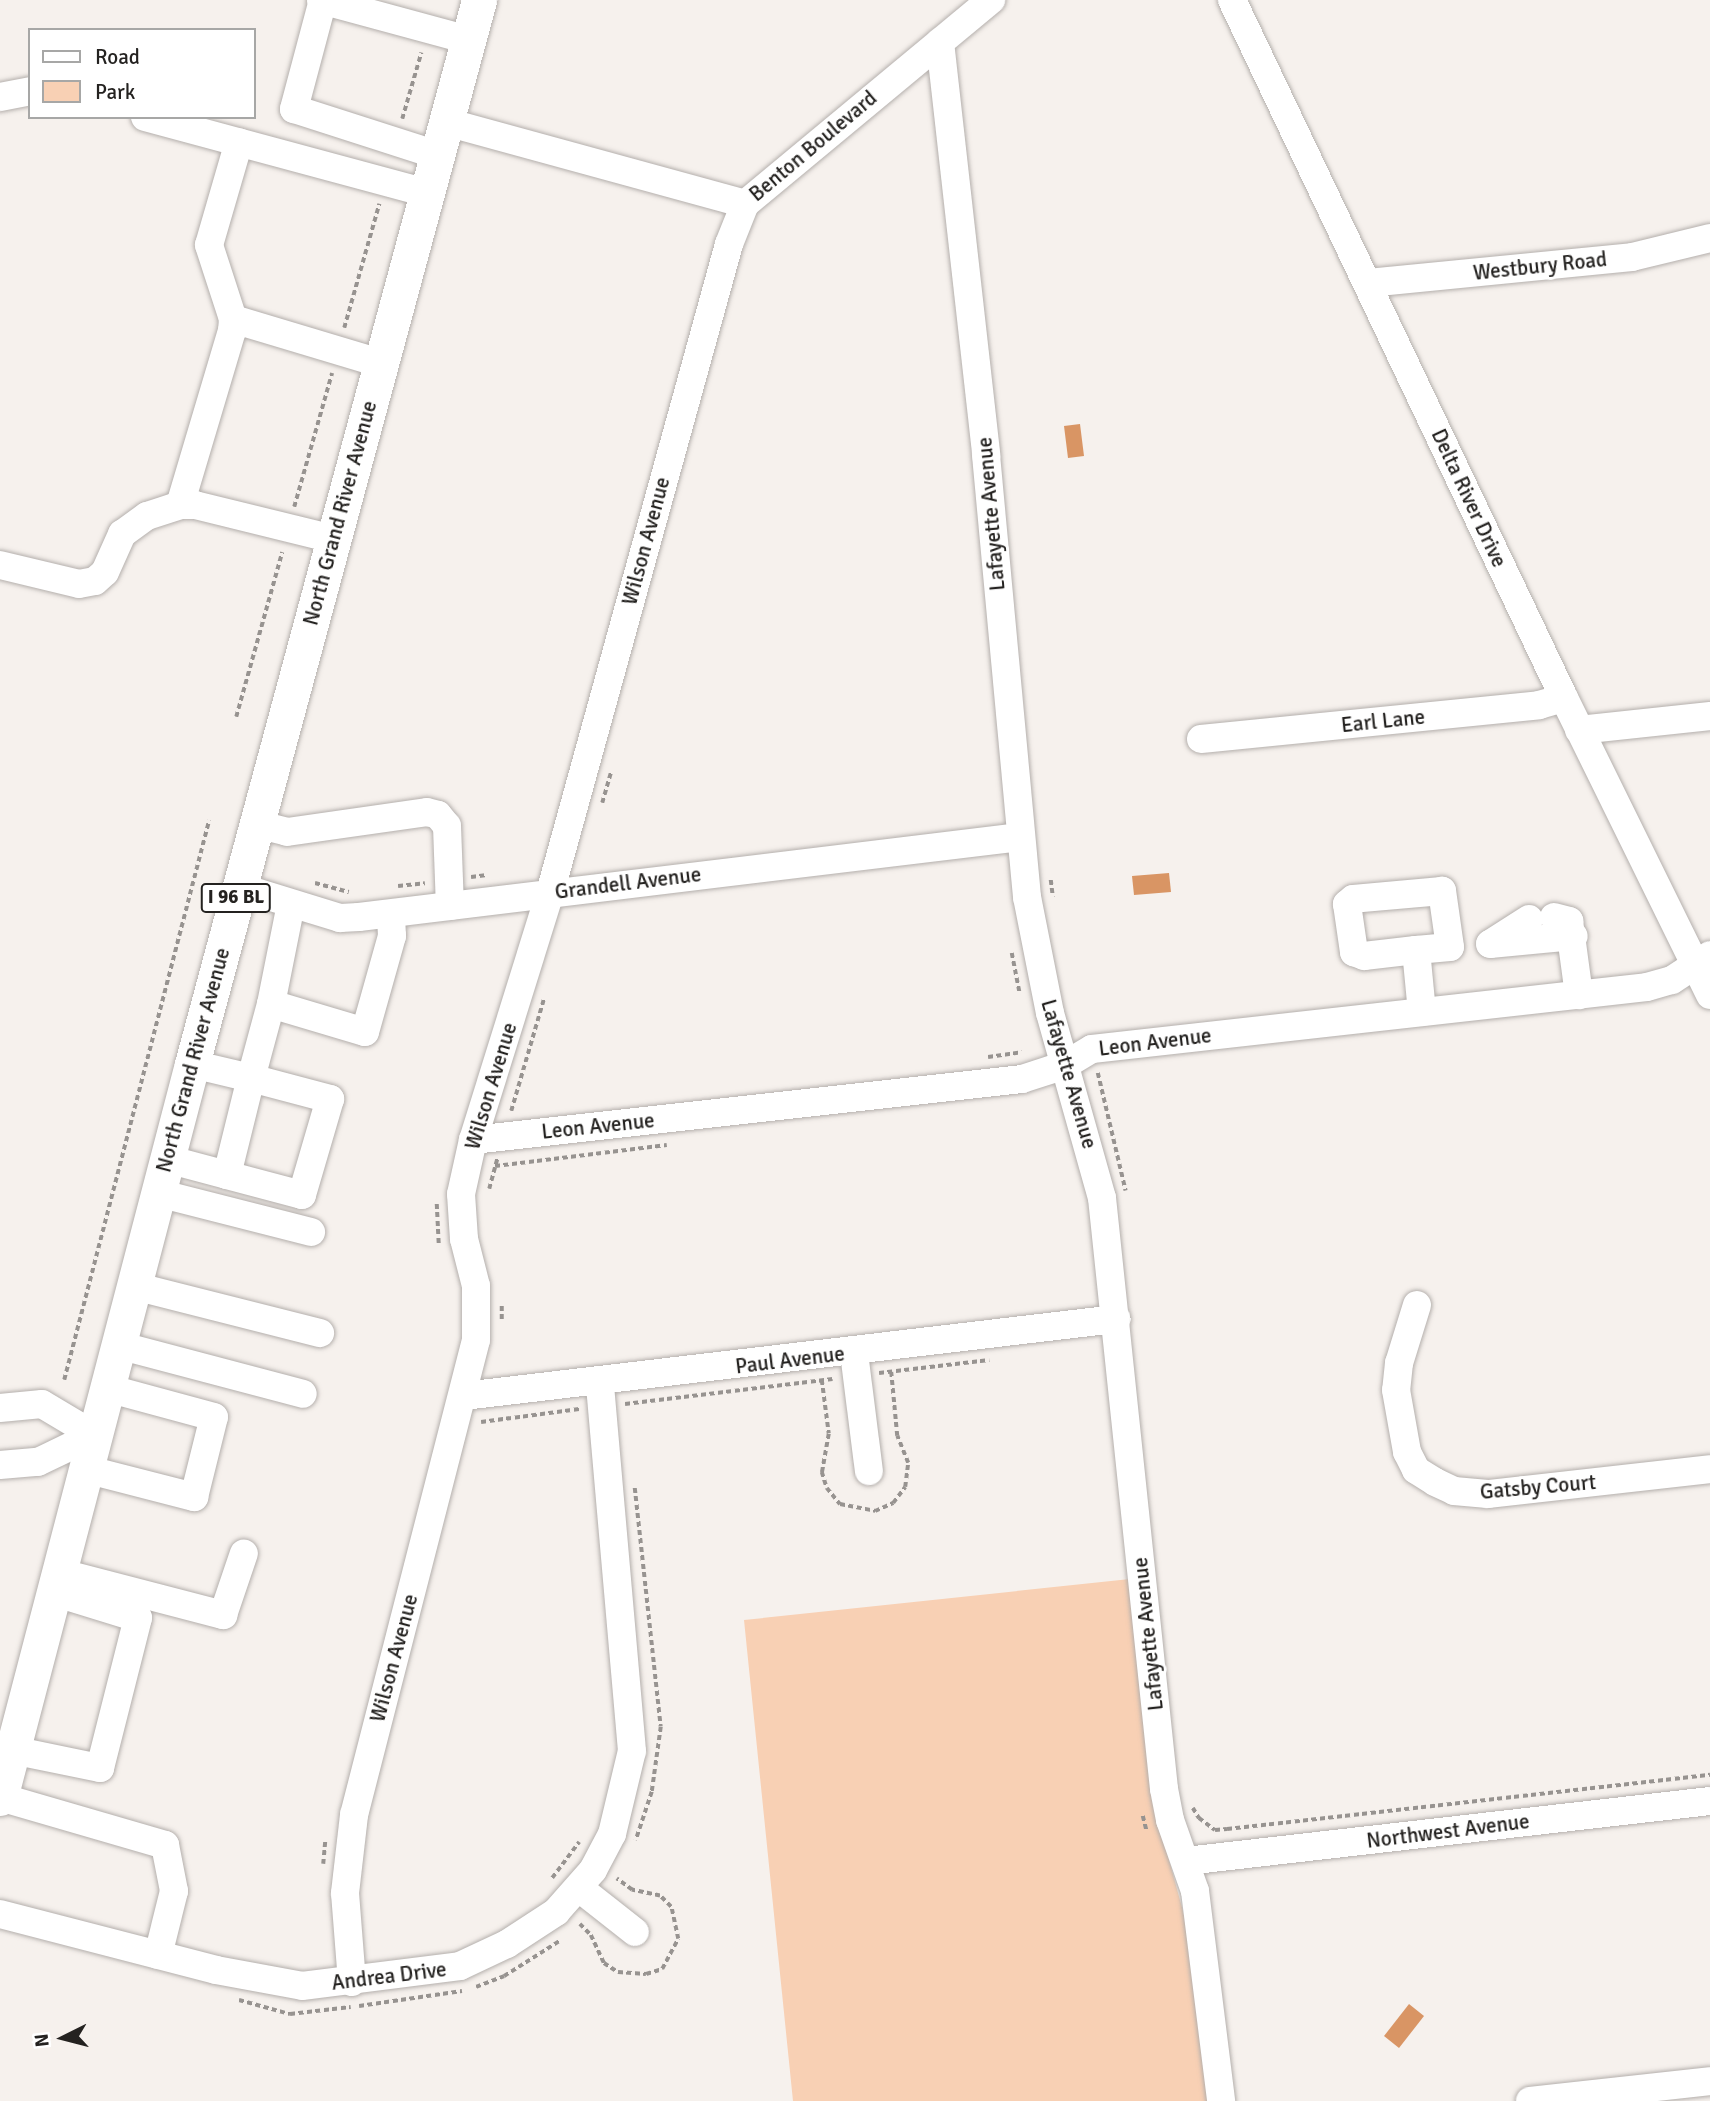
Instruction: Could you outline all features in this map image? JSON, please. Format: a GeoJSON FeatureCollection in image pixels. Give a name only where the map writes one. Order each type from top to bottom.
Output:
{"type":"FeatureCollection","features":[{"type":"Feature","properties":{"kind":"main road","name":"North Grand River Avenue"},"geometry":{"type":"LineString","coordinates":[[0,1797],[239,887],[479,0]]}},
{"type":"Feature","properties":{"kind":"street"},"geometry":{"type":"LineString","coordinates":[[437,155],[294,109],[322,0],[468,40]]}},
{"type":"Feature","properties":{"kind":"street","name":"Benton Boulevard"},"geometry":{"type":"LineString","coordinates":[[446,122],[745,204],[991,0]]}},
{"type":"Feature","properties":{"kind":"street","name":"Delta River Drive"},"geometry":{"type":"LineString","coordinates":[[1232,0],[1579,730],[1702,959],[1710,995]]}},
{"type":"Feature","properties":{"kind":"street","name":"Lafayette Avenue"},"geometry":{"type":"LineString","coordinates":[[940,42],[986,455],[1020,837],[1039,970],[1076,1058],[1102,1198],[1164,1789],[1170,1820],[1186,1861],[1200,1919],[1221,2101]]}},
{"type":"Feature","properties":{"kind":"street"},"geometry":{"type":"LineString","coordinates":[[0,97],[28,91]]}},
{"type":"Feature","properties":{"kind":"street"},"geometry":{"type":"LineString","coordinates":[[153,119],[426,193]]}},
{"type":"Feature","properties":{"kind":"street"},"geometry":{"type":"LineString","coordinates":[[180,505],[233,319],[209,246],[239,142]]}},
{"type":"Feature","properties":{"kind":"street","name":"Wilson Avenue"},"geometry":{"type":"LineString","coordinates":[[352,1982],[345,1893],[354,1815],[464,1396],[478,1312],[462,1213],[473,1140],[551,892],[674,435],[729,244],[745,204]]}},
{"type":"Feature","properties":{"kind":"street","name":"Westbury Road"},"geometry":{"type":"LineString","coordinates":[[1368,283],[1632,257],[1710,238]]}},
{"type":"Feature","properties":{"kind":"street"},"geometry":{"type":"LineString","coordinates":[[233,319],[380,363]]}},
{"type":"Feature","properties":{"kind":"street"},"geometry":{"type":"LineString","coordinates":[[0,565],[79,584],[95,580],[105,572],[122,534],[148,516],[180,505],[195,505],[333,539]]}},
{"type":"Feature","properties":{"kind":"street","name":"Earl Lane"},"geometry":{"type":"LineString","coordinates":[[1201,739],[1539,705],[1564,698]]}},
{"type":"Feature","properties":{"kind":"street"},"geometry":{"type":"LineString","coordinates":[[1579,730],[1710,716]]}},
{"type":"Feature","properties":{"kind":"street"},"geometry":{"type":"LineString","coordinates":[[256,824],[287,832],[427,812],[438,815],[447,826],[449,893]]}},
{"type":"Feature","properties":{"kind":"street","name":"Grandell Avenue"},"geometry":{"type":"LineString","coordinates":[[239,887],[340,918],[389,901],[449,893],[551,892],[1020,837]]}},
{"type":"Feature","properties":{"kind":"street"},"geometry":{"type":"LineString","coordinates":[[1450,947],[1442,891],[1353,899],[1347,904],[1354,952],[1364,956],[1574,936]]}},
{"type":"Feature","properties":{"kind":"street"},"geometry":{"type":"LineString","coordinates":[[271,1004],[365,1032],[392,936],[389,901]]}},
{"type":"Feature","properties":{"kind":"street"},"geometry":{"type":"LineString","coordinates":[[227,1175],[271,1004],[291,904]]}},
{"type":"Feature","properties":{"kind":"street"},"geometry":{"type":"LineString","coordinates":[[1490,944],[1541,918],[1569,921],[1574,936],[1579,995]]}},
{"type":"Feature","properties":{"kind":"street"},"geometry":{"type":"LineString","coordinates":[[1416,950],[1422,1012]]}},
{"type":"Feature","properties":{"kind":"street","name":"Leon Avenue"},"geometry":{"type":"LineString","coordinates":[[473,1140],[1022,1079],[1076,1058],[1422,1012],[1647,987],[1672,980],[1702,959]]}},
{"type":"Feature","properties":{"kind":"street"},"geometry":{"type":"LineString","coordinates":[[167,1159],[302,1195],[330,1099],[192,1064]]}},
{"type":"Feature","properties":{"kind":"street"},"geometry":{"type":"LineString","coordinates":[[158,1193],[311,1232]]}},
{"type":"Feature","properties":{"kind":"street"},"geometry":{"type":"LineString","coordinates":[[134,1286],[320,1333]]}},
{"type":"Feature","properties":{"kind":"street","name":"Gatsby Court"},"geometry":{"type":"LineString","coordinates":[[1417,1306],[1399,1363],[1396,1390],[1407,1452],[1416,1470],[1435,1482],[1454,1491],[1488,1494],[1710,1469]]}},
{"type":"Feature","properties":{"kind":"street","name":"Paul Avenue"},"geometry":{"type":"LineString","coordinates":[[464,1396],[601,1400],[855,1364],[1116,1319]]}},
{"type":"Feature","properties":{"kind":"street"},"geometry":{"type":"LineString","coordinates":[[118,1345],[303,1394]]}},
{"type":"Feature","properties":{"kind":"street"},"geometry":{"type":"LineString","coordinates":[[855,1364],[869,1471]]}},
{"type":"Feature","properties":{"kind":"street"},"geometry":{"type":"LineString","coordinates":[[85,1469],[194,1497],[214,1417],[107,1388]]}},
{"type":"Feature","properties":{"kind":"street","name":"Andrea Drive"},"geometry":{"type":"LineString","coordinates":[[0,1914],[264,1981],[302,1986],[352,1982],[460,1966],[589,1895],[612,1834],[632,1751],[631,1704],[601,1400]]}},
{"type":"Feature","properties":{"kind":"street"},"geometry":{"type":"LineString","coordinates":[[0,1408],[42,1404],[94,1435]]}},
{"type":"Feature","properties":{"kind":"street"},"geometry":{"type":"LineString","coordinates":[[0,1465],[37,1462],[94,1435]]}},
{"type":"Feature","properties":{"kind":"street"},"geometry":{"type":"LineString","coordinates":[[56,1582],[223,1615],[244,1553]]}},
{"type":"Feature","properties":{"kind":"street"},"geometry":{"type":"LineString","coordinates":[[12,1750],[100,1768],[138,1618],[56,1582]]}},
{"type":"Feature","properties":{"kind":"street"},"geometry":{"type":"LineString","coordinates":[[0,1797],[165,1845],[174,1891],[158,1955]]}},
{"type":"Feature","properties":{"kind":"street","name":"Northwest Avenue"},"geometry":{"type":"LineString","coordinates":[[1186,1861],[1710,1801]]}},
{"type":"Feature","properties":{"kind":"street"},"geometry":{"type":"LineString","coordinates":[[589,1895],[635,1932]]}},
{"type":"Feature","properties":{"kind":"street"},"geometry":{"type":"LineString","coordinates":[[1530,2101],[1710,2081]]}},
{"type":"Feature","properties":{"kind":"path"},"geometry":{"type":"LineString","coordinates":[[64,1380],[209,820]]}},
{"type":"Feature","properties":{"kind":"path"},"geometry":{"type":"LineString","coordinates":[[1051,871],[1053,898]]}},
{"type":"Feature","properties":{"kind":"path"},"geometry":{"type":"LineString","coordinates":[[389,901],[449,893],[489,875]]}},
{"type":"Feature","properties":{"kind":"path"},"geometry":{"type":"LineString","coordinates":[[313,883],[351,893],[363,891]]}},
{"type":"Feature","properties":{"kind":"path"},"geometry":{"type":"LineString","coordinates":[[1010,941],[1022,1001]]}},
{"type":"Feature","properties":{"kind":"path"},"geometry":{"type":"LineString","coordinates":[[1076,1058],[1100,1078],[1127,1195]]}},
{"type":"Feature","properties":{"kind":"path"},"geometry":{"type":"LineString","coordinates":[[437,1200],[436,1234],[442,1256]]}},
{"type":"Feature","properties":{"kind":"path"},"geometry":{"type":"LineString","coordinates":[[481,1422],[601,1400],[855,1364],[1000,1359]]}},
{"type":"Feature","properties":{"kind":"path"},"geometry":{"type":"LineString","coordinates":[[601,1400],[628,1417]]}},
{"type":"Feature","properties":{"kind":"path"},"geometry":{"type":"LineString","coordinates":[[579,1423],[601,1400]]}},
{"type":"Feature","properties":{"kind":"path"},"geometry":{"type":"LineString","coordinates":[[634,1846],[652,1792],[661,1727],[635,1485]]}},
{"type":"Feature","properties":{"kind":"path"},"geometry":{"type":"LineString","coordinates":[[1191,1796],[1199,1818],[1215,1829],[1710,1775]]}},
{"type":"Feature","properties":{"kind":"path"},"geometry":{"type":"LineString","coordinates":[[1142,1810],[1148,1835]]}},
{"type":"Feature","properties":{"kind":"path"},"geometry":{"type":"LineString","coordinates":[[322,1875],[327,1831]]}},
{"type":"Feature","properties":{"kind":"path"},"geometry":{"type":"LineString","coordinates":[[548,1883],[581,1839]]}},
{"type":"Feature","properties":{"kind":"path"},"geometry":{"type":"LineString","coordinates":[[226,1997],[290,2014],[468,1990],[504,1976],[549,1950],[589,1895],[622,1868]]}},
{"type":"Feature","properties":{"kind":"green space"},"geometry":{"type":"Polygon","coordinates":[[[1130,1579],[1163,1838],[1189,1933],[1210,2101],[793,2101],[744,1620],[1130,1579]]]}},
{"type":"Feature","properties":{"kind":"shaded area"},"geometry":{"type":"Polygon","coordinates":[[[1080,424],[1084,456],[1068,458],[1064,426],[1080,424]]]}},
{"type":"Feature","properties":{"kind":"shaded area"},"geometry":{"type":"Polygon","coordinates":[[[1169,873],[1171,892],[1134,895],[1132,876],[1169,873]]]}},
{"type":"Feature","properties":{"kind":"shaded area"},"geometry":{"type":"Polygon","coordinates":[[[1409,2004],[1424,2016],[1399,2048],[1384,2036],[1409,2004]]]}}]}
